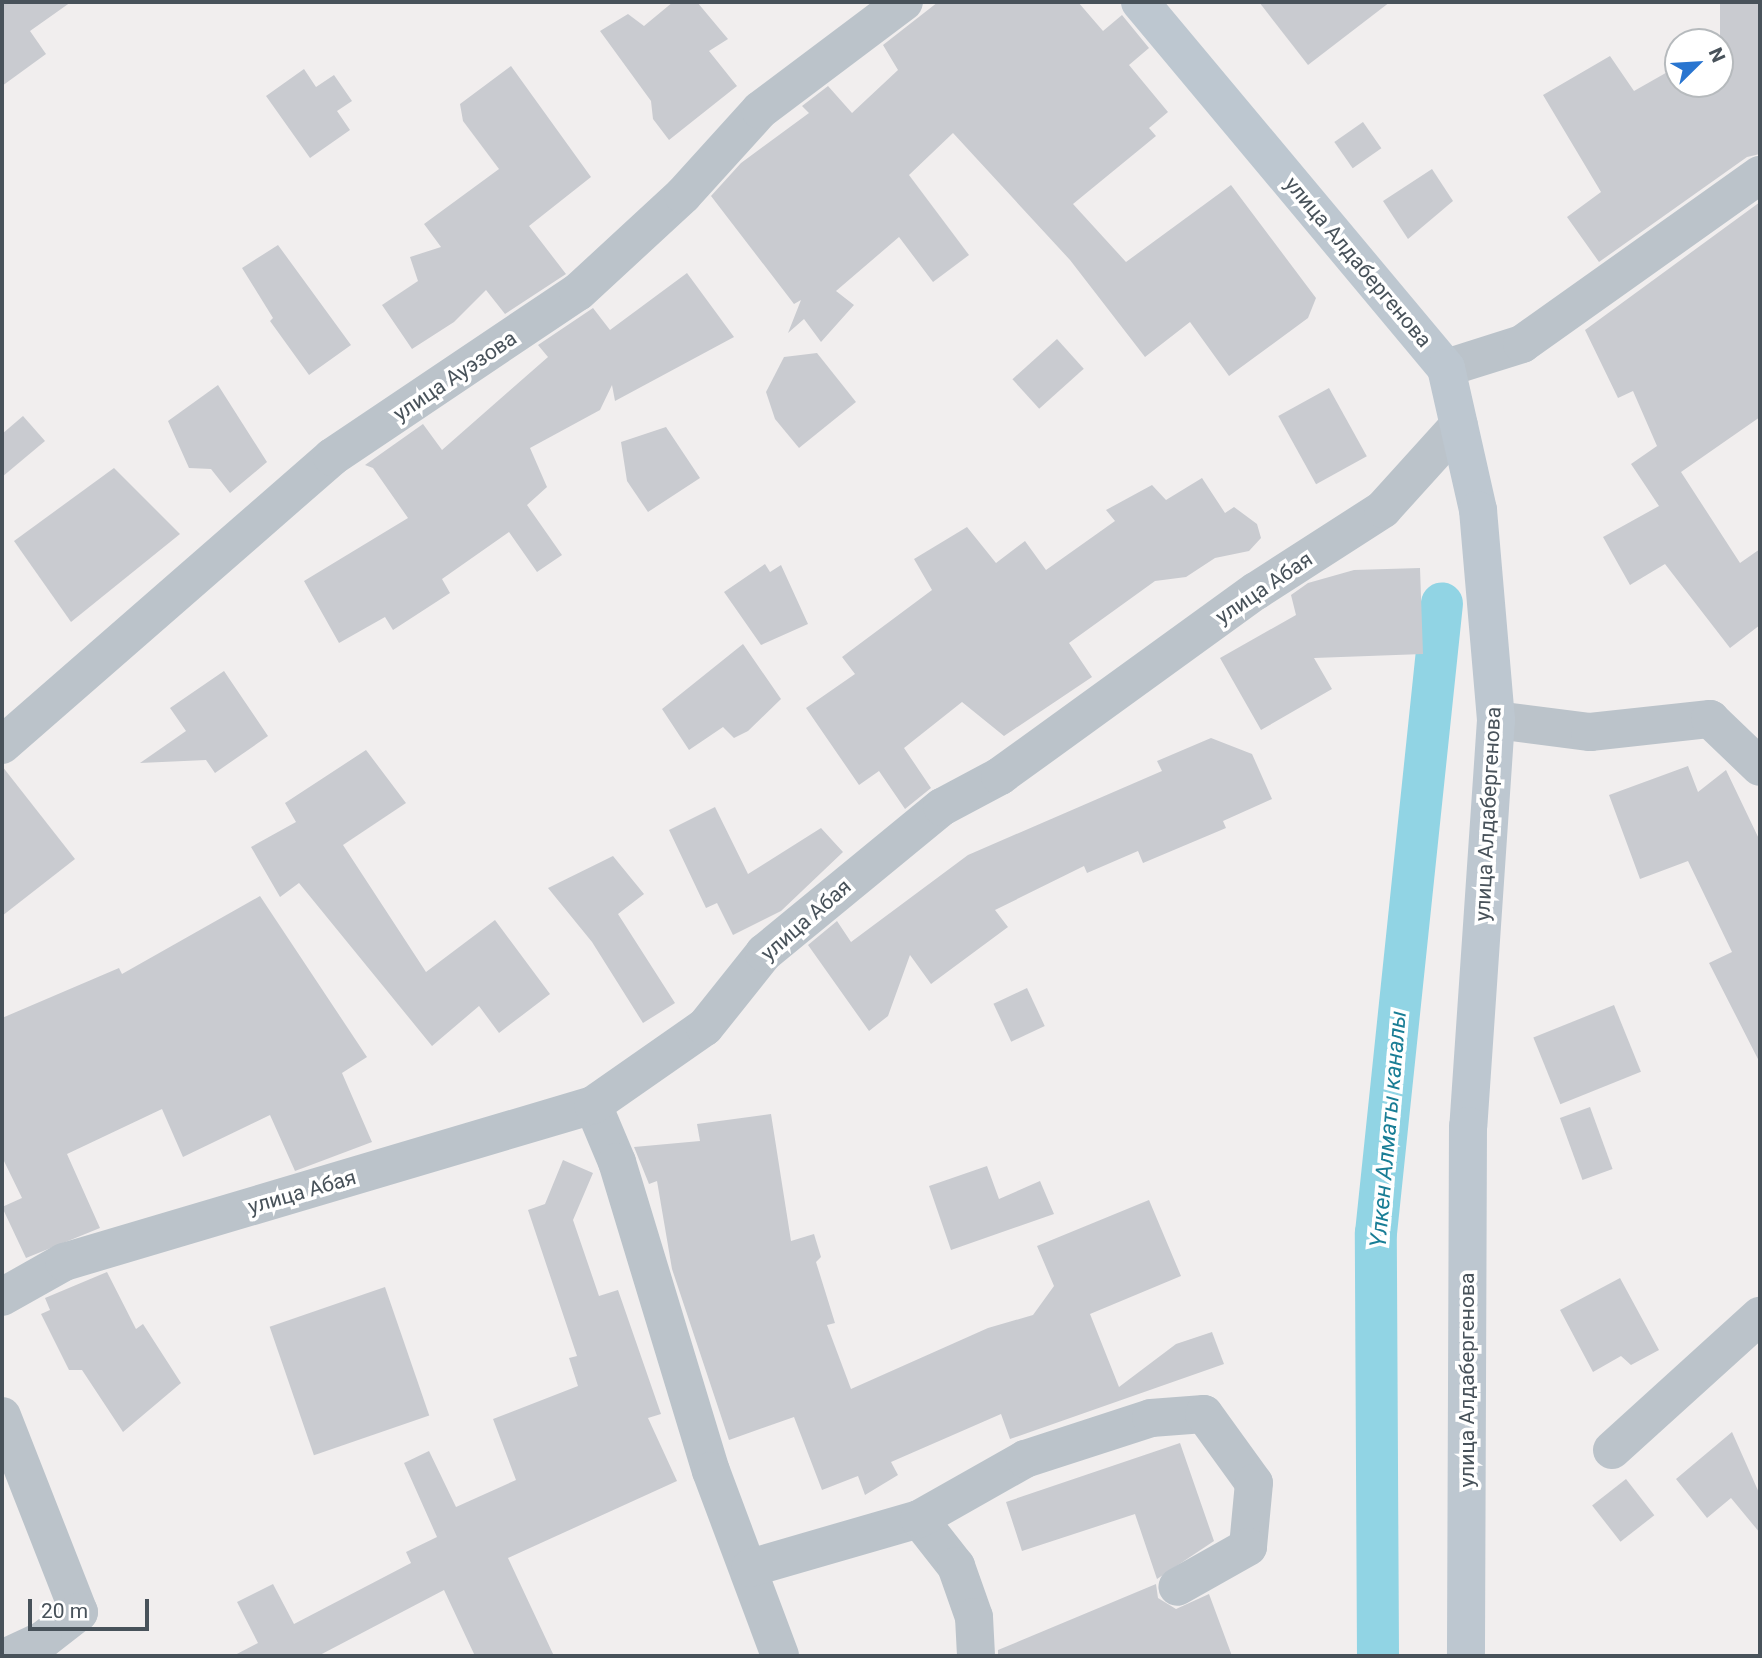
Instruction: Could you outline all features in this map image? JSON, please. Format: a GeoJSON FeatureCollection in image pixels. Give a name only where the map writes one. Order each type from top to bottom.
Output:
{"type":"FeatureCollection","features":[{"type":"Feature","properties":{"kind":"main road","name":"улица Алдабергенова"},"geometry":{"type":"LineString","coordinates":[[1140,2],[1446,368],[1478,510],[1496,720],[1468,1126],[1466,1656]]}},
{"type":"Feature","properties":{"kind":"street","name":"улица Ауэзова"},"geometry":{"type":"LineString","coordinates":[[2,745],[332,457],[578,292],[683,195],[760,110],[904,2]]}},
{"type":"Feature","properties":{"kind":"street"},"geometry":{"type":"LineString","coordinates":[[1446,368],[1522,344],[1760,175]]}},
{"type":"Feature","properties":{"kind":"street","name":"улица Абая"},"geometry":{"type":"LineString","coordinates":[[2,1297],[65,1262],[593,1105],[705,1027],[764,953],[942,807],[1000,776],[1256,591],[1383,509],[1459,425]]}},
{"type":"Feature","properties":{"kind":"street"},"geometry":{"type":"LineString","coordinates":[[1496,720],[1590,732],[1710,719],[1760,767]]}},
{"type":"Feature","properties":{"kind":"street"},"geometry":{"type":"LineString","coordinates":[[593,1105],[617,1162],[712,1471],[750,1568],[780,1656]]}},
{"type":"Feature","properties":{"kind":"street"},"geometry":{"type":"LineString","coordinates":[[1612,1450],[1760,1316]]}},
{"type":"Feature","properties":{"kind":"street"},"geometry":{"type":"LineString","coordinates":[[750,1568],[919,1519],[1025,1459],[1151,1418],[1204,1414],[1254,1483],[1248,1547],[1177,1587]]}},
{"type":"Feature","properties":{"kind":"street"},"geometry":{"type":"LineString","coordinates":[[2,1416],[79,1612],[43,1640],[8,1656]]}},
{"type":"Feature","properties":{"kind":"street"},"geometry":{"type":"LineString","coordinates":[[919,1519],[956,1566],[974,1617],[976,1656]]}},
{"type":"Feature","properties":{"kind":"building"},"geometry":{"type":"Polygon","coordinates":[[[2,2],[71,2],[30,31],[46,54],[2,86],[2,2]]]}},
{"type":"Feature","properties":{"kind":"building"},"geometry":{"type":"Polygon","coordinates":[[[673,2],[697,2],[728,39],[709,51],[737,86],[669,140],[653,119],[651,101],[600,31],[628,14],[644,26],[673,2]]]}},
{"type":"Feature","properties":{"kind":"building"},"geometry":{"type":"Polygon","coordinates":[[[938,2],[1078,2],[1103,31],[1122,15],[1149,48],[1129,65],[1168,112],[1149,128],[1156,136],[1073,204],[1126,262],[1231,185],[1316,298],[1308,318],[1229,376],[1190,322],[1145,357],[1070,260],[953,133],[909,175],[969,255],[933,282],[899,237],[836,291],[854,305],[821,342],[804,319],[788,333],[801,300],[794,304],[711,196],[741,163],[809,113],[802,106],[828,86],[852,113],[898,70],[883,45],[938,2]]]}},
{"type":"Feature","properties":{"kind":"building"},"geometry":{"type":"Polygon","coordinates":[[[1259,2],[1390,2],[1308,65],[1259,2]]]}},
{"type":"Feature","properties":{"kind":"building"},"geometry":{"type":"Polygon","coordinates":[[[1720,2],[1760,2],[1760,154],[1747,157],[1599,262],[1567,217],[1601,192],[1543,95],[1610,56],[1634,91],[1664,74],[1664,98],[1734,98],[1734,28],[1720,28],[1720,2]]]}},
{"type":"Feature","properties":{"kind":"building"},"geometry":{"type":"Polygon","coordinates":[[[511,66],[591,177],[529,226],[566,274],[505,314],[486,290],[454,322],[412,349],[382,305],[418,281],[410,257],[441,247],[424,224],[499,169],[463,121],[460,104],[511,66]]]}},
{"type":"Feature","properties":{"kind":"building"},"geometry":{"type":"Polygon","coordinates":[[[304,69],[316,87],[334,75],[352,101],[337,111],[350,130],[310,158],[266,96],[304,69]]]}},
{"type":"Feature","properties":{"kind":"building"},"geometry":{"type":"Polygon","coordinates":[[[1363,122],[1381,148],[1353,168],[1334,142],[1363,122]]]}},
{"type":"Feature","properties":{"kind":"building"},"geometry":{"type":"Polygon","coordinates":[[[1432,169],[1453,201],[1408,239],[1383,201],[1432,169]]]}},
{"type":"Feature","properties":{"kind":"building"},"geometry":{"type":"Polygon","coordinates":[[[1760,202],[1760,417],[1681,472],[1740,563],[1760,549],[1760,625],[1730,648],[1665,564],[1630,585],[1603,537],[1659,506],[1631,464],[1657,446],[1633,391],[1618,398],[1585,330],[1760,202]]]}},
{"type":"Feature","properties":{"kind":"building"},"geometry":{"type":"Polygon","coordinates":[[[278,245],[351,345],[309,375],[270,321],[273,318],[242,268],[278,245]]]}},
{"type":"Feature","properties":{"kind":"building"},"geometry":{"type":"Polygon","coordinates":[[[687,273],[734,337],[615,401],[612,385],[600,410],[530,448],[547,487],[527,505],[562,555],[537,572],[509,532],[442,579],[450,593],[393,630],[385,617],[339,643],[304,581],[408,518],[373,468],[365,465],[423,424],[442,450],[548,357],[538,345],[593,308],[610,330],[687,273]]]}},
{"type":"Feature","properties":{"kind":"building"},"geometry":{"type":"Polygon","coordinates":[[[1057,339],[1084,369],[1039,409],[1012,379],[1057,339]]]}},
{"type":"Feature","properties":{"kind":"building"},"geometry":{"type":"Polygon","coordinates":[[[817,353],[856,402],[799,448],[775,419],[766,392],[784,357],[817,353]]]}},
{"type":"Feature","properties":{"kind":"building"},"geometry":{"type":"Polygon","coordinates":[[[218,385],[267,462],[230,493],[211,469],[189,468],[168,421],[218,385]]]}},
{"type":"Feature","properties":{"kind":"building"},"geometry":{"type":"Polygon","coordinates":[[[1329,388],[1367,456],[1316,484],[1278,416],[1329,388]]]}},
{"type":"Feature","properties":{"kind":"building"},"geometry":{"type":"Polygon","coordinates":[[[23,416],[45,441],[2,477],[2,434],[23,416]]]}},
{"type":"Feature","properties":{"kind":"building"},"geometry":{"type":"Polygon","coordinates":[[[666,427],[700,478],[648,512],[627,481],[621,442],[666,427]]]}},
{"type":"Feature","properties":{"kind":"building"},"geometry":{"type":"Polygon","coordinates":[[[114,468],[180,534],[71,622],[14,541],[114,468]]]}},
{"type":"Feature","properties":{"kind":"building"},"geometry":{"type":"Polygon","coordinates":[[[1202,478],[1225,513],[1234,507],[1257,524],[1261,538],[1249,551],[1215,558],[1186,577],[1155,581],[1069,643],[1092,677],[1004,736],[962,702],[904,748],[931,788],[905,809],[879,771],[859,785],[806,708],[855,674],[842,657],[932,590],[914,559],[967,527],[996,563],[1025,541],[1046,570],[1115,521],[1106,510],[1152,485],[1166,500],[1202,478]]]}},
{"type":"Feature","properties":{"kind":"building"},"geometry":{"type":"Polygon","coordinates":[[[765,564],[770,572],[781,565],[808,624],[761,645],[724,592],[765,564]]]}},
{"type":"Feature","properties":{"kind":"building"},"geometry":{"type":"Polygon","coordinates":[[[1420,568],[1423,654],[1314,658],[1332,689],[1261,730],[1220,658],[1296,615],[1291,595],[1308,583],[1354,570],[1420,568]]]}},
{"type":"Feature","properties":{"kind":"building"},"geometry":{"type":"Polygon","coordinates":[[[743,644],[781,699],[748,731],[734,738],[723,727],[689,750],[662,709],[743,644]]]}},
{"type":"Feature","properties":{"kind":"building"},"geometry":{"type":"Polygon","coordinates":[[[224,671],[268,736],[215,773],[206,760],[140,763],[186,731],[170,708],[224,671]]]}},
{"type":"Feature","properties":{"kind":"building"},"geometry":{"type":"Polygon","coordinates":[[[1211,738],[1252,754],[1272,799],[1223,821],[1226,828],[1143,863],[1138,851],[1087,873],[1084,866],[995,910],[1008,927],[931,984],[910,955],[888,1016],[869,1031],[808,945],[837,921],[851,942],[968,855],[1162,771],[1157,761],[1211,738]]]}},
{"type":"Feature","properties":{"kind":"building"},"geometry":{"type":"Polygon","coordinates":[[[366,750],[406,803],[343,845],[426,972],[495,920],[550,994],[499,1033],[479,1006],[432,1046],[299,883],[280,897],[251,847],[296,822],[285,803],[366,750]]]}},
{"type":"Feature","properties":{"kind":"building"},"geometry":{"type":"Polygon","coordinates":[[[2,766],[75,859],[2,916],[2,766]]]}},
{"type":"Feature","properties":{"kind":"building"},"geometry":{"type":"Polygon","coordinates":[[[1688,766],[1698,792],[1726,770],[1760,841],[1760,1063],[1709,963],[1732,952],[1688,861],[1640,879],[1609,795],[1688,766]]]}},
{"type":"Feature","properties":{"kind":"building"},"geometry":{"type":"Polygon","coordinates":[[[715,807],[748,874],[821,828],[843,852],[781,911],[733,935],[717,903],[706,908],[669,830],[715,807]]]}},
{"type":"Feature","properties":{"kind":"building"},"geometry":{"type":"Polygon","coordinates":[[[613,856],[644,894],[618,914],[675,1003],[643,1023],[592,942],[548,888],[613,856]]]}},
{"type":"Feature","properties":{"kind":"building"},"geometry":{"type":"Polygon","coordinates":[[[260,896],[367,1057],[342,1073],[372,1142],[295,1171],[270,1115],[183,1157],[162,1109],[67,1154],[100,1228],[26,1258],[2,1207],[22,1198],[2,1157],[2,1018],[119,968],[122,974],[260,896]]]}},
{"type":"Feature","properties":{"kind":"building"},"geometry":{"type":"Polygon","coordinates":[[[1027,988],[1045,1026],[1011,1042],[993,1004],[1027,988]]]}},
{"type":"Feature","properties":{"kind":"building"},"geometry":{"type":"Polygon","coordinates":[[[1614,1005],[1641,1072],[1560,1104],[1533,1038],[1614,1005]]]}},
{"type":"Feature","properties":{"kind":"building"},"geometry":{"type":"Polygon","coordinates":[[[1590,1107],[1613,1169],[1583,1180],[1560,1118],[1590,1107]]]}},
{"type":"Feature","properties":{"kind":"building"},"geometry":{"type":"Polygon","coordinates":[[[771,1114],[791,1241],[814,1234],[821,1257],[816,1262],[835,1323],[827,1325],[851,1389],[988,1328],[1033,1315],[1054,1286],[1037,1246],[1149,1200],[1181,1276],[1090,1314],[1119,1387],[1176,1344],[1212,1332],[1224,1364],[1010,1439],[1001,1414],[891,1462],[898,1475],[865,1495],[858,1476],[822,1490],[794,1417],[729,1440],[672,1269],[657,1181],[649,1184],[634,1147],[700,1141],[697,1124],[771,1114]]]}},
{"type":"Feature","properties":{"kind":"building"},"geometry":{"type":"Polygon","coordinates":[[[563,1160],[593,1173],[573,1220],[599,1296],[618,1290],[661,1414],[648,1418],[677,1481],[508,1558],[554,1656],[475,1656],[444,1590],[318,1656],[233,1656],[258,1643],[237,1602],[273,1584],[294,1624],[411,1563],[406,1552],[437,1537],[404,1463],[429,1451],[456,1507],[516,1480],[493,1419],[578,1386],[569,1358],[577,1356],[528,1210],[545,1204],[563,1160]]]}},
{"type":"Feature","properties":{"kind":"building"},"geometry":{"type":"Polygon","coordinates":[[[987,1166],[999,1199],[1040,1181],[1054,1214],[951,1250],[929,1186],[987,1166]]]}},
{"type":"Feature","properties":{"kind":"building"},"geometry":{"type":"Polygon","coordinates":[[[107,1272],[136,1329],[143,1324],[181,1383],[123,1432],[82,1370],[69,1370],[41,1314],[50,1310],[45,1298],[107,1272]]]}},
{"type":"Feature","properties":{"kind":"building"},"geometry":{"type":"Polygon","coordinates":[[[1620,1278],[1659,1350],[1631,1365],[1621,1356],[1593,1372],[1560,1310],[1620,1278]]]}},
{"type":"Feature","properties":{"kind":"building"},"geometry":{"type":"Polygon","coordinates":[[[385,1287],[429,1416],[314,1455],[270,1327],[385,1287]]]}},
{"type":"Feature","properties":{"kind":"building"},"geometry":{"type":"Polygon","coordinates":[[[1732,1432],[1760,1495],[1760,1533],[1731,1498],[1707,1518],[1676,1479],[1732,1432]]]}},
{"type":"Feature","properties":{"kind":"building"},"geometry":{"type":"Polygon","coordinates":[[[1180,1443],[1214,1541],[1157,1579],[1135,1514],[1022,1551],[1006,1502],[1180,1443]]]}},
{"type":"Feature","properties":{"kind":"building"},"geometry":{"type":"Polygon","coordinates":[[[1626,1479],[1654,1515],[1620,1542],[1592,1505],[1626,1479]]]}},
{"type":"Feature","properties":{"kind":"building"},"geometry":{"type":"Polygon","coordinates":[[[1156,1584],[1158,1598],[1176,1609],[1209,1594],[1232,1656],[998,1656],[998,1650],[1156,1584]]]}},
{"type":"Feature","properties":{"kind":"waterway","name":"Үлкен Алматы каналы"},"geometry":{"type":"LineString","coordinates":[[1378,1656],[1376,1233],[1442,603]]}}]}
